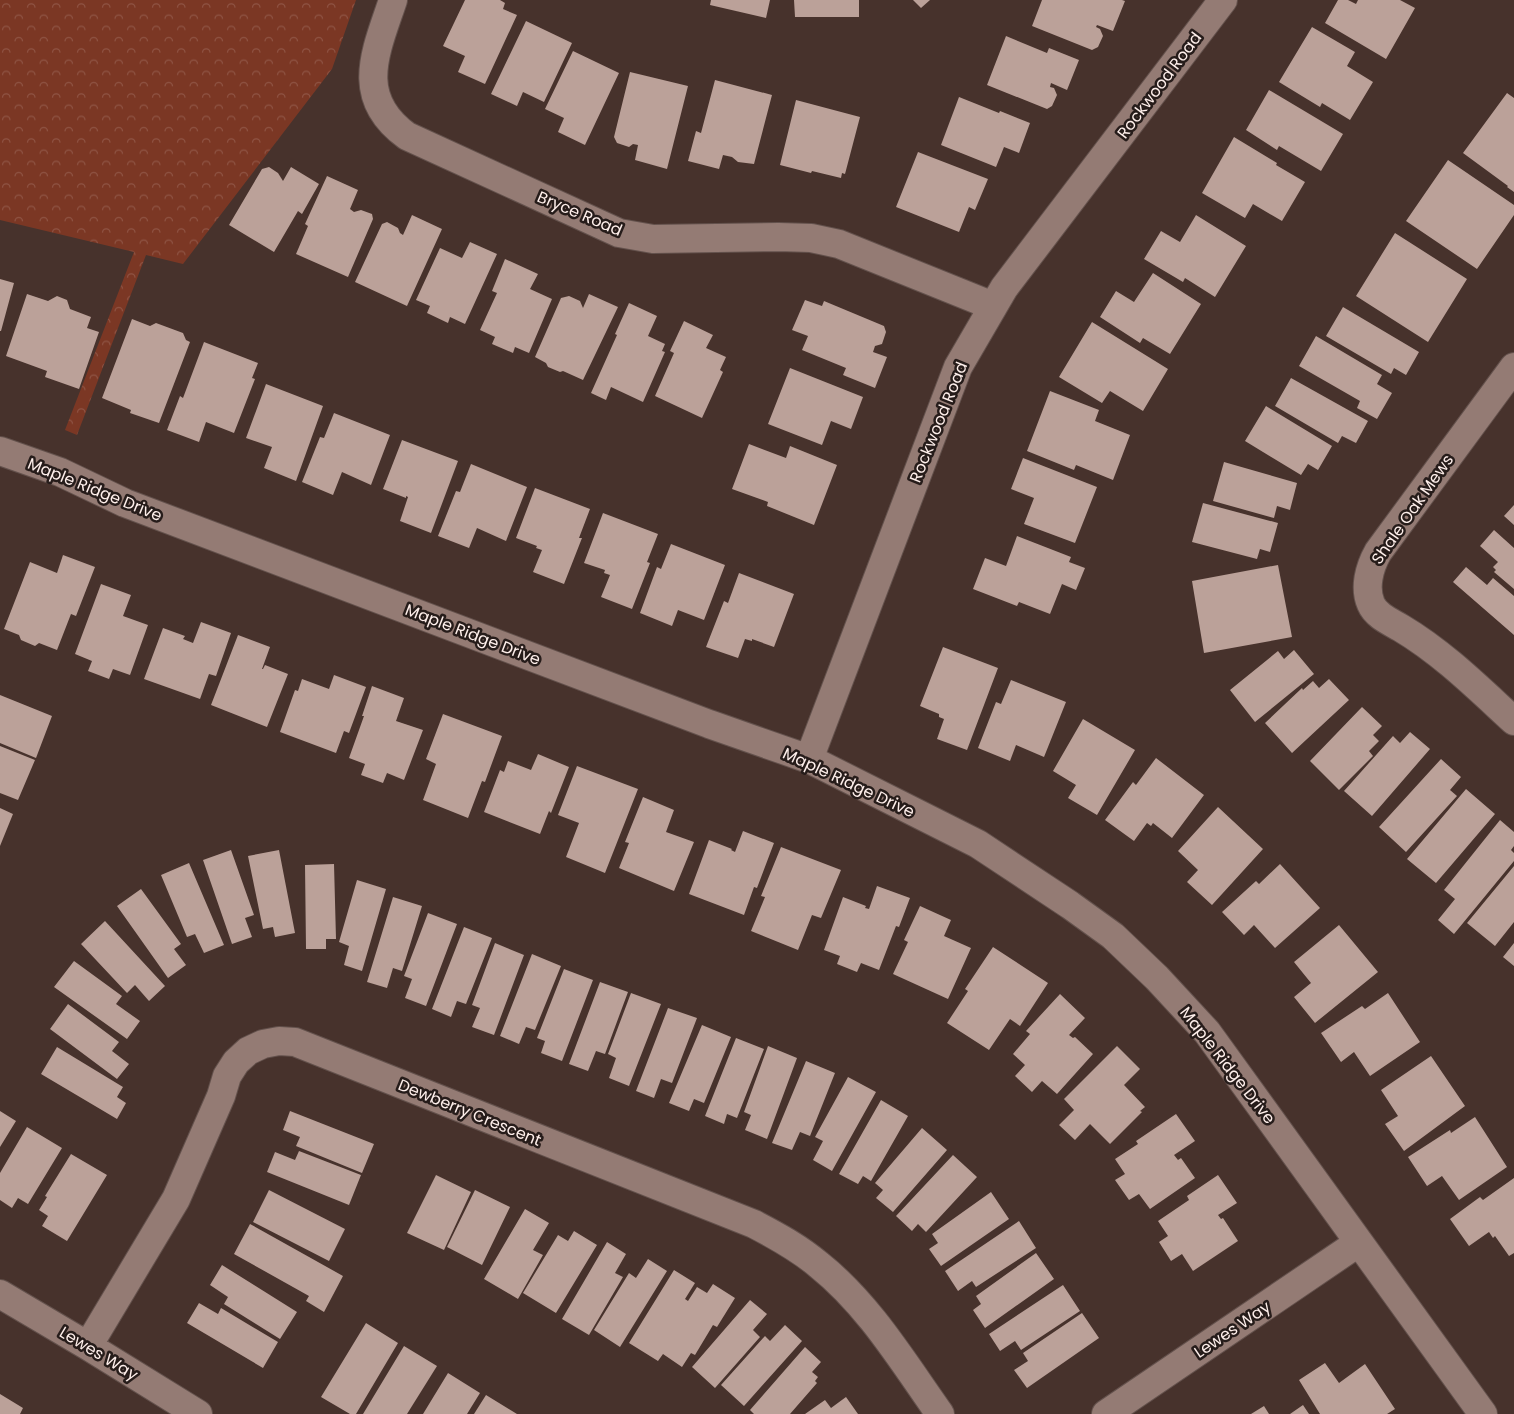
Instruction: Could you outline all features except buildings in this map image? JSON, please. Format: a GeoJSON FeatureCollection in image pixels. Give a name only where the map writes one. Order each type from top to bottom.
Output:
{"type":"FeatureCollection","features":[{"type":"Feature","properties":{"kind":"street","name":"Bryce Road"},"geometry":{"type":"LineString","coordinates":[[393,0],[375,55],[373,80],[377,97],[384,112],[394,125],[407,136],[619,233],[653,239],[810,238],[839,244],[992,306]]}},
{"type":"Feature","properties":{"kind":"street","name":"Rockwood Road"},"geometry":{"type":"LineString","coordinates":[[809,759],[958,366],[1004,288],[1223,0]]}},
{"type":"Feature","properties":{"kind":"street","name":"Shale Oak Mews"},"geometry":{"type":"LineString","coordinates":[[1514,367],[1378,552],[1372,562],[1368,583],[1371,604],[1379,614],[1422,642],[1470,680],[1514,721]]}},
{"type":"Feature","properties":{"kind":"street","name":"Maple Ridge Drive"},"geometry":{"type":"LineString","coordinates":[[0,451],[60,472],[126,503],[709,724],[809,759],[978,844],[1113,936],[1157,978],[1207,1032],[1483,1414]]}},
{"type":"Feature","properties":{"kind":"street","name":"Dewberry Crescent"},"geometry":{"type":"LineString","coordinates":[[88,1346],[176,1199],[221,1096],[227,1076],[236,1062],[248,1051],[263,1044],[279,1041],[295,1042],[754,1224],[776,1236],[819,1264],[856,1300],[873,1319],[940,1414]]}},
{"type":"Feature","properties":{"kind":"street","name":"Lewes Way"},"geometry":{"type":"LineString","coordinates":[[1106,1414],[1358,1243]]}},
{"type":"Feature","properties":{"kind":"street","name":"Lewes Way"},"geometry":{"type":"LineString","coordinates":[[0,1294],[198,1414]]}},
{"type":"Feature","properties":{"kind":"green space"},"geometry":{"type":"Polygon","coordinates":[[[0,0],[356,0],[332,69],[183,264],[146,255],[77,435],[65,430],[134,252],[0,220],[0,0]]]}}]}
